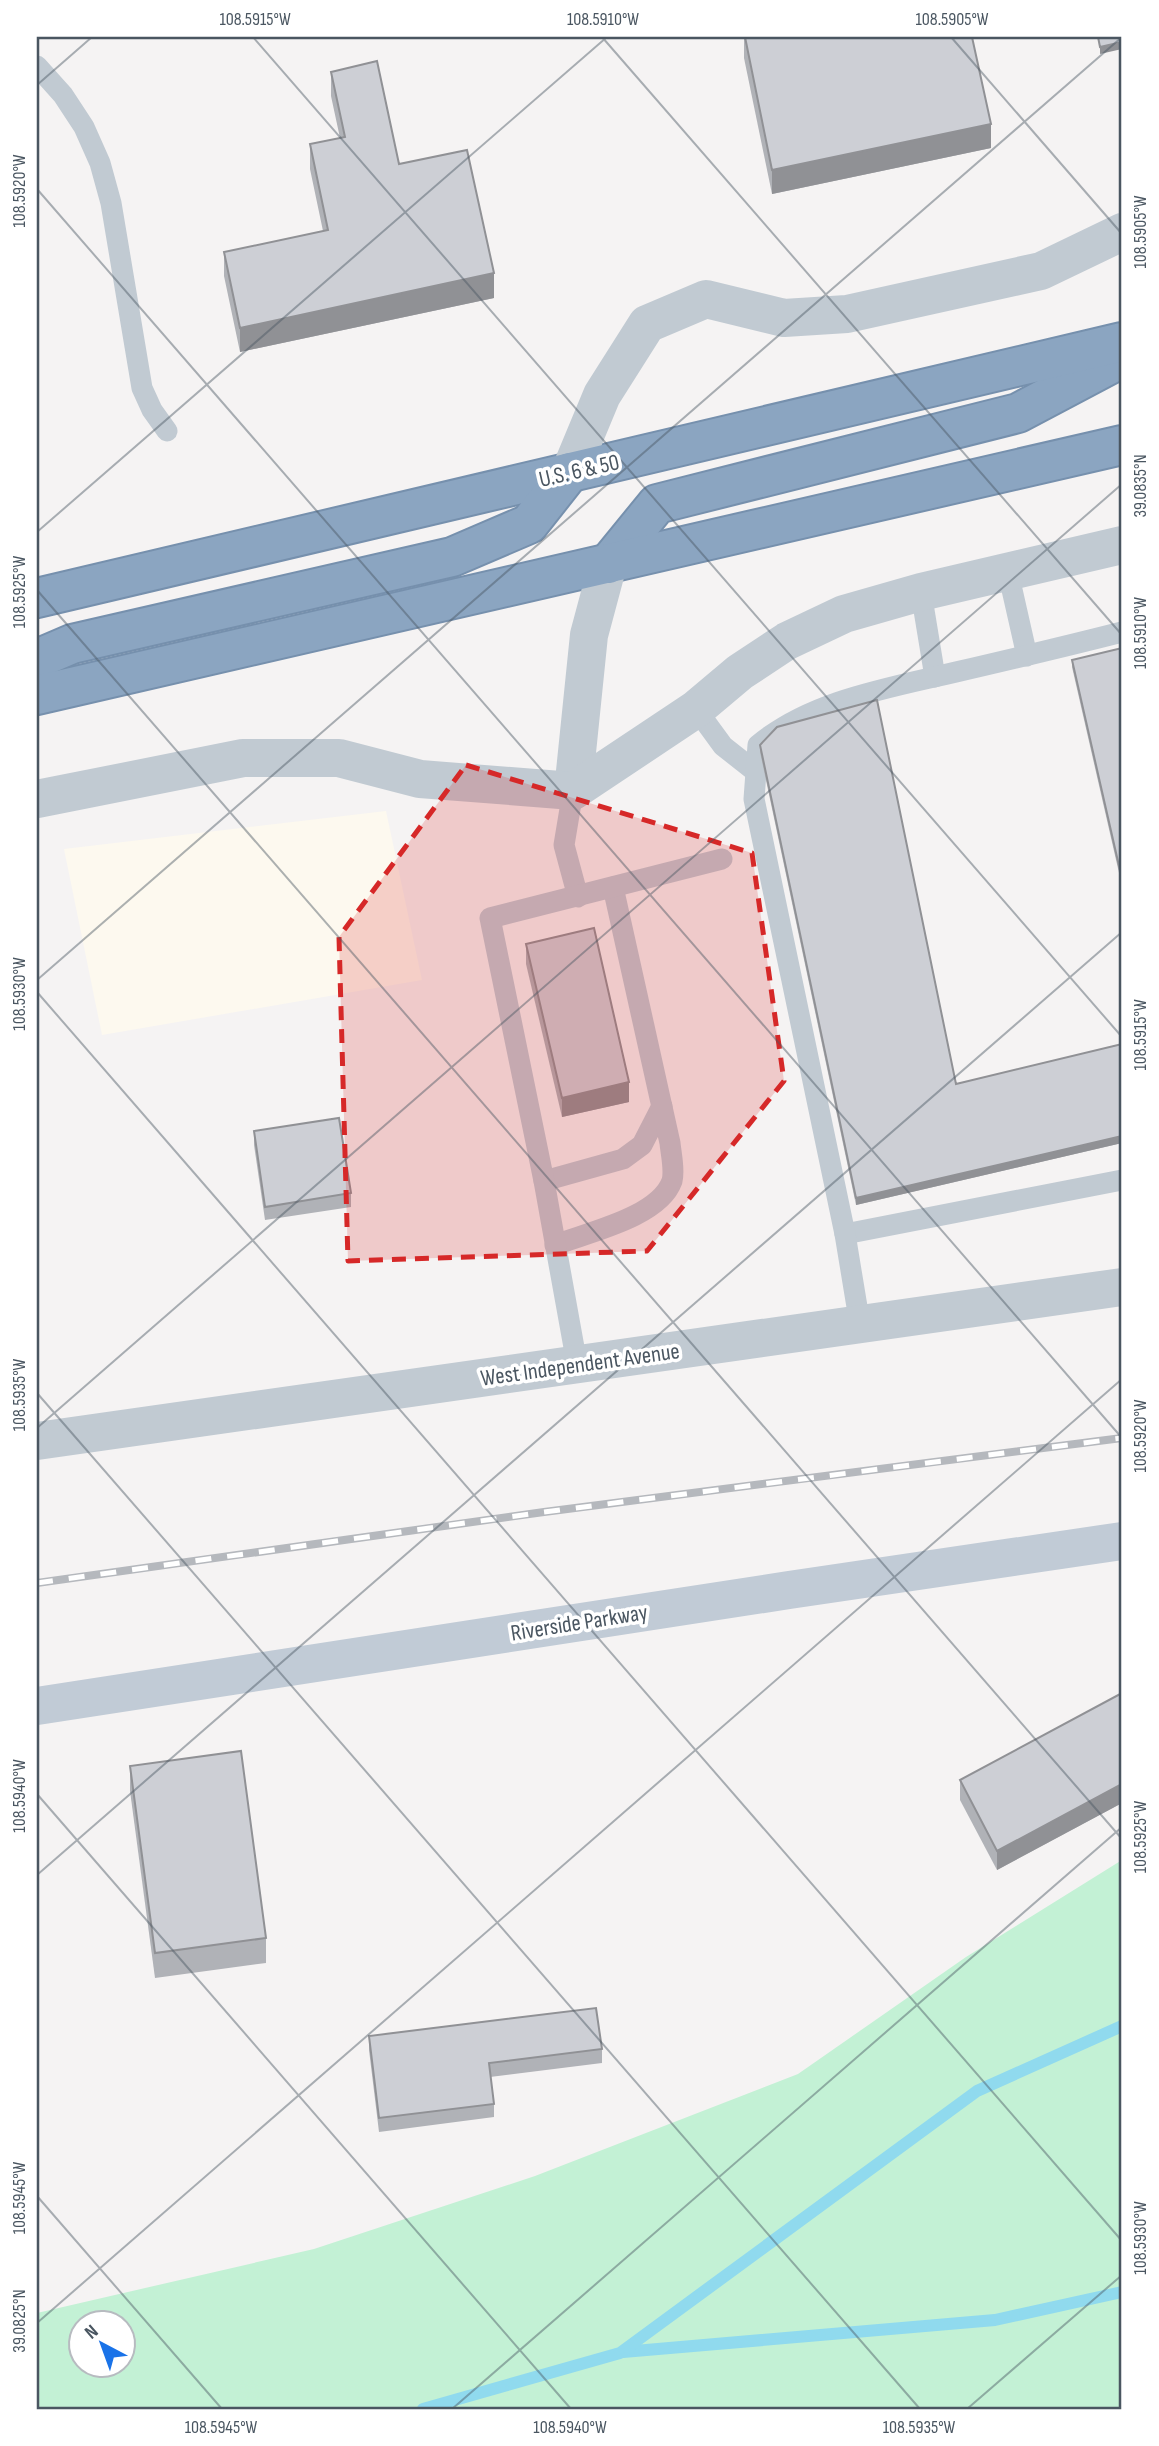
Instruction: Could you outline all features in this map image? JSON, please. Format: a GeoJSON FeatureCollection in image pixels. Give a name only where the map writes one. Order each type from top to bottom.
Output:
{"type":"FeatureCollection","features":[{"type":"Feature","properties":{"kind":"highway","name":"U.S. 6 & 50"},"geometry":{"type":"LineString","coordinates":[[37,598],[1122,342]]}},
{"type":"Feature","properties":{"kind":"highway"},"geometry":{"type":"LineString","coordinates":[[608,564],[656,504],[1018,413],[1122,358]]}},
{"type":"Feature","properties":{"kind":"highway"},"geometry":{"type":"LineString","coordinates":[[37,695],[1122,445]]}},
{"type":"Feature","properties":{"kind":"highway"},"geometry":{"type":"LineString","coordinates":[[37,659],[72,643],[452,557],[529,523],[570,472]]}},
{"type":"Feature","properties":{"kind":"main road","name":"Riverside Parkway"},"geometry":{"type":"LineString","coordinates":[[37,1706],[1122,1541]]}},
{"type":"Feature","properties":{"kind":"street"},"geometry":{"type":"LineString","coordinates":[[570,472],[602,395],[647,324],[706,299],[784,318],[847,314],[1041,271],[1122,232]]}},
{"type":"Feature","properties":{"kind":"street"},"geometry":{"type":"LineString","coordinates":[[37,799],[243,758],[339,758],[420,779],[573,791],[696,709],[740,672],[787,641],[844,614],[921,592],[1122,545]]}},
{"type":"Feature","properties":{"kind":"street"},"geometry":{"type":"LineString","coordinates":[[573,791],[589,635],[608,564]]}},
{"type":"Feature","properties":{"kind":"street","name":"West Independent Avenue"},"geometry":{"type":"LineString","coordinates":[[37,1441],[1122,1287]]}},
{"type":"Feature","properties":{"kind":"lane"},"geometry":{"type":"LineString","coordinates":[[37,66],[63,95],[84,127],[100,163],[111,203],[142,388],[152,411],[167,431]]}},
{"type":"Feature","properties":{"kind":"lane"},"geometry":{"type":"LineString","coordinates":[[1008,572],[1027,656]]}},
{"type":"Feature","properties":{"kind":"lane"},"geometry":{"type":"LineString","coordinates":[[921,592],[935,677]]}},
{"type":"Feature","properties":{"kind":"lane"},"geometry":{"type":"LineString","coordinates":[[860,1325],[845,1234],[754,799],[758,745],[779,727],[812,712],[935,677],[1122,632]]}},
{"type":"Feature","properties":{"kind":"lane"},"geometry":{"type":"LineString","coordinates":[[696,709],[723,746],[756,772]]}},
{"type":"Feature","properties":{"kind":"lane"},"geometry":{"type":"LineString","coordinates":[[573,791],[564,845],[578,897]]}},
{"type":"Feature","properties":{"kind":"lane"},"geometry":{"type":"LineString","coordinates":[[577,1364],[544,1181],[490,918],[722,859]]}},
{"type":"Feature","properties":{"kind":"lane"},"geometry":{"type":"LineString","coordinates":[[555,1245],[647,1210],[666,1194],[673,1178],[670,1143],[613,887]]}},
{"type":"Feature","properties":{"kind":"lane"},"geometry":{"type":"LineString","coordinates":[[544,1181],[623,1159],[642,1145],[662,1106]]}},
{"type":"Feature","properties":{"kind":"lane"},"geometry":{"type":"LineString","coordinates":[[845,1234],[1122,1180]]}},
{"type":"Feature","properties":{"kind":"highlighted area"},"geometry":{"type":"Polygon","coordinates":[[[466,765],[752,853],[784,1081],[647,1251],[348,1261],[339,937],[466,765]]]}},
{"type":"Feature","properties":{"kind":"shaded area"},"geometry":{"type":"Polygon","coordinates":[[[386,811],[422,980],[102,1035],[64,849],[386,811]]]}},
{"type":"Feature","properties":{"kind":"green space"},"geometry":{"type":"Polygon","coordinates":[[[1122,1860],[1122,2409],[37,2409],[37,2313],[314,2249],[535,2176],[798,2074],[966,1957],[1122,1860]]]}},
{"type":"Feature","properties":{"kind":"building"},"geometry":{"type":"Polygon","coordinates":[[[745,37],[972,37],[991,124],[772,170],[745,37]]]}},
{"type":"Feature","properties":{"kind":"building"},"geometry":{"type":"Polygon","coordinates":[[[1098,37],[1122,37],[1122,42],[1100,47],[1098,37]]]}},
{"type":"Feature","properties":{"kind":"building"},"geometry":{"type":"Polygon","coordinates":[[[377,61],[399,164],[467,150],[494,273],[240,328],[224,252],[328,230],[310,144],[345,137],[331,72],[377,61]]]}},
{"type":"Feature","properties":{"kind":"building"},"geometry":{"type":"Polygon","coordinates":[[[1122,648],[1122,879],[1072,660],[1122,648]]]}},
{"type":"Feature","properties":{"kind":"building"},"geometry":{"type":"Polygon","coordinates":[[[877,700],[956,1084],[1122,1044],[1122,1136],[856,1198],[760,745],[777,727],[877,700]]]}},
{"type":"Feature","properties":{"kind":"building"},"geometry":{"type":"Polygon","coordinates":[[[594,928],[629,1082],[562,1098],[526,944],[594,928]]]}},
{"type":"Feature","properties":{"kind":"building"},"geometry":{"type":"Polygon","coordinates":[[[339,1118],[351,1193],[265,1207],[254,1131],[339,1118]]]}},
{"type":"Feature","properties":{"kind":"building"},"geometry":{"type":"Polygon","coordinates":[[[1122,1693],[1122,1784],[997,1851],[960,1780],[1122,1693]]]}},
{"type":"Feature","properties":{"kind":"building"},"geometry":{"type":"Polygon","coordinates":[[[241,1751],[266,1938],[155,1953],[130,1766],[241,1751]]]}},
{"type":"Feature","properties":{"kind":"building"},"geometry":{"type":"Polygon","coordinates":[[[596,2008],[602,2049],[489,2063],[494,2104],[379,2118],[369,2036],[596,2008]]]}},
{"type":"Feature","properties":{"kind":"waterway"},"geometry":{"type":"LineString","coordinates":[[423,2409],[620,2353],[977,2091],[1122,2026]]}},
{"type":"Feature","properties":{"kind":"waterway"},"geometry":{"type":"LineString","coordinates":[[623,2352],[995,2320],[1122,2292]]}},
{"type":"Feature","properties":{"kind":"railway"},"geometry":{"type":"LineString","coordinates":[[37,1583],[544,1512],[1122,1438]]}}]}
